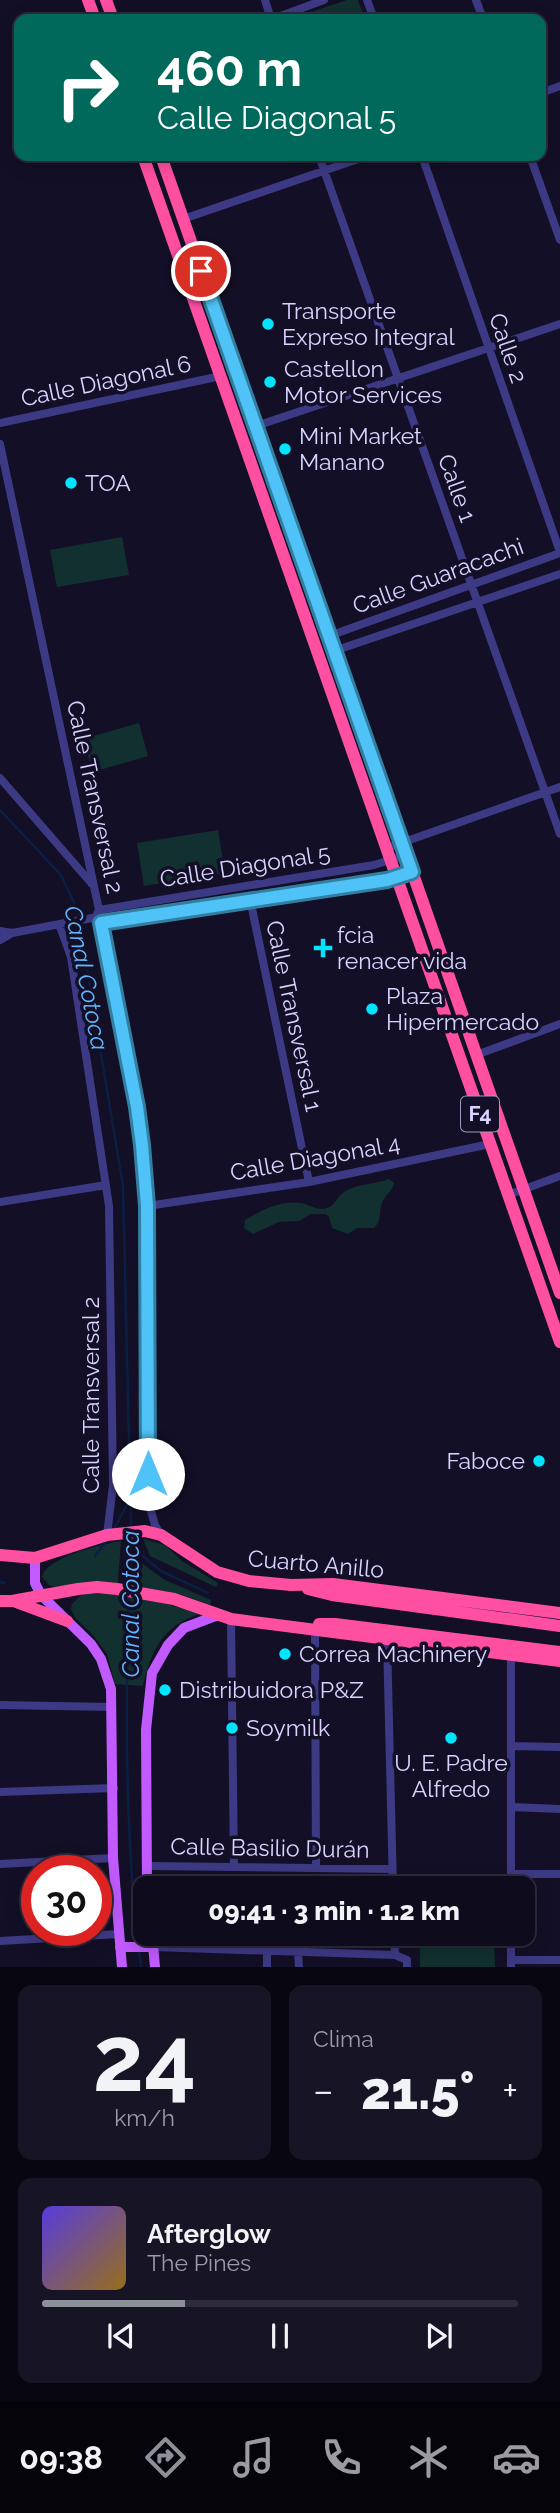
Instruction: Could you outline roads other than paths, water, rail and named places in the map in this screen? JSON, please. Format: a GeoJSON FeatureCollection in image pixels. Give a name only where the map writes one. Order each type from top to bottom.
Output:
{"type":"FeatureCollection","features":[{"type":"Feature","properties":{"kind":"highway","name":"F4"},"geometry":{"type":"LineString","coordinates":[[145,161],[560,1342]]}},
{"type":"Feature","properties":{"kind":"highway","name":"F4"},"geometry":{"type":"LineString","coordinates":[[163,161],[560,1293]]}},
{"type":"Feature","properties":{"kind":"highway","name":"Cuarto Anillo"},"geometry":{"type":"LineString","coordinates":[[0,1555],[35,1558],[107,1535],[145,1531],[161,1535],[217,1572],[249,1581],[291,1585],[333,1584],[560,1614]]}},
{"type":"Feature","properties":{"kind":"highway"},"geometry":{"type":"LineString","coordinates":[[291,1585],[332,1595],[560,1626]]}},
{"type":"Feature","properties":{"kind":"highway"},"geometry":{"type":"LineString","coordinates":[[6,1601],[97,1587],[117,1589],[174,1599],[225,1617],[560,1661]]}},
{"type":"Feature","properties":{"kind":"highway"},"geometry":{"type":"LineString","coordinates":[[6,1601],[66,1621]]}},
{"type":"Feature","properties":{"kind":"highway"},"geometry":{"type":"LineString","coordinates":[[283,1624],[335,1624],[560,1651]]}},
{"type":"Feature","properties":{"kind":"main road"},"geometry":{"type":"LineString","coordinates":[[35,1558],[35,1583],[41,1595],[66,1621],[81,1632],[100,1659],[111,1689],[113,1858],[118,1934],[125,1947],[122,1967]]}},
{"type":"Feature","properties":{"kind":"main road"},"geometry":{"type":"LineString","coordinates":[[147,1876],[146,1730],[152,1673],[167,1645],[184,1628],[225,1617]]}},
{"type":"Feature","properties":{"kind":"main road"},"geometry":{"type":"LineString","coordinates":[[125,1947],[149,1947],[155,1967]]}},
{"type":"Feature","properties":{"kind":"street"},"geometry":{"type":"LineString","coordinates":[[286,14],[324,0]]}},
{"type":"Feature","properties":{"kind":"street","name":"Calle 1"},"geometry":{"type":"LineString","coordinates":[[321,161],[396,380],[560,834]]}},
{"type":"Feature","properties":{"kind":"street"},"geometry":{"type":"LineString","coordinates":[[183,219],[353,161]]}},
{"type":"Feature","properties":{"kind":"street","name":"Calle 2"},"geometry":{"type":"LineString","coordinates":[[424,161],[560,552]]}},
{"type":"Feature","properties":{"kind":"street"},"geometry":{"type":"LineString","coordinates":[[532,161],[560,240]]}},
{"type":"Feature","properties":{"kind":"street"},"geometry":{"type":"LineString","coordinates":[[256,426],[560,324]]}},
{"type":"Feature","properties":{"kind":"street","name":"Calle Diagonal 6"},"geometry":{"type":"LineString","coordinates":[[0,423],[221,376]]}},
{"type":"Feature","properties":{"kind":"street","name":"Calle Transversal 2"},"geometry":{"type":"LineString","coordinates":[[0,444],[99,910],[137,1107],[147,1206],[148,1501],[161,1535]]}},
{"type":"Feature","properties":{"kind":"street","name":"Calle Guaracachi"},"geometry":{"type":"LineString","coordinates":[[329,636],[560,552]]}},
{"type":"Feature","properties":{"kind":"street","name":"Calle Guaracachi"},"geometry":{"type":"LineString","coordinates":[[334,651],[560,574]]}},
{"type":"Feature","properties":{"kind":"street"},"geometry":{"type":"LineString","coordinates":[[0,778],[93,886]]}},
{"type":"Feature","properties":{"kind":"street"},"geometry":{"type":"LineString","coordinates":[[387,848],[404,850],[560,786]]}},
{"type":"Feature","properties":{"kind":"street","name":"Calle Diagonal 5"},"geometry":{"type":"LineString","coordinates":[[99,910],[391,861],[404,850]]}},
{"type":"Feature","properties":{"kind":"street","name":"Calle Diagonal 5"},"geometry":{"type":"LineString","coordinates":[[101,923],[397,877],[412,872]]}},
{"type":"Feature","properties":{"kind":"street","name":"Calle Transversal 1"},"geometry":{"type":"LineString","coordinates":[[250,899],[309,1182]]}},
{"type":"Feature","properties":{"kind":"street"},"geometry":{"type":"LineString","coordinates":[[91,919],[99,910]]}},
{"type":"Feature","properties":{"kind":"street"},"geometry":{"type":"LineString","coordinates":[[0,940],[12,933],[59,924],[91,919],[101,923]]}},
{"type":"Feature","properties":{"kind":"street","name":"Calle Transversal 2"},"geometry":{"type":"LineString","coordinates":[[59,924],[71,957],[109,1206],[113,1478],[107,1535]]}},
{"type":"Feature","properties":{"kind":"street"},"geometry":{"type":"LineString","coordinates":[[0,931],[12,933]]}},
{"type":"Feature","properties":{"kind":"street"},"geometry":{"type":"LineString","coordinates":[[476,1055],[560,1024]]}},
{"type":"Feature","properties":{"kind":"street","name":"Calle Diagonal 4"},"geometry":{"type":"LineString","coordinates":[[147,1206],[309,1182],[490,1144]]}},
{"type":"Feature","properties":{"kind":"street"},"geometry":{"type":"LineString","coordinates":[[508,1195],[560,1176]]}},
{"type":"Feature","properties":{"kind":"street"},"geometry":{"type":"LineString","coordinates":[[0,1202],[106,1185]]}},
{"type":"Feature","properties":{"kind":"street"},"geometry":{"type":"LineString","coordinates":[[225,1617],[234,1867]]}},
{"type":"Feature","properties":{"kind":"street"},"geometry":{"type":"LineString","coordinates":[[315,1630],[316,1868]]}},
{"type":"Feature","properties":{"kind":"street"},"geometry":{"type":"LineString","coordinates":[[387,1640],[392,1876]]}},
{"type":"Feature","properties":{"kind":"street"},"geometry":{"type":"LineString","coordinates":[[511,1655],[511,1874],[560,1874]]}},
{"type":"Feature","properties":{"kind":"street"},"geometry":{"type":"LineString","coordinates":[[0,1705],[112,1707]]}},
{"type":"Feature","properties":{"kind":"street"},"geometry":{"type":"LineString","coordinates":[[511,1746],[560,1747]]}},
{"type":"Feature","properties":{"kind":"street"},"geometry":{"type":"LineString","coordinates":[[0,1792],[114,1788]]}},
{"type":"Feature","properties":{"kind":"street"},"geometry":{"type":"LineString","coordinates":[[511,1807],[560,1809]]}},
{"type":"Feature","properties":{"kind":"street"},"geometry":{"type":"LineString","coordinates":[[0,1864],[113,1858]]}},
{"type":"Feature","properties":{"kind":"street","name":"Calle Basilio Durán"},"geometry":{"type":"LineString","coordinates":[[147,1866],[392,1869]]}},
{"type":"Feature","properties":{"kind":"street"},"geometry":{"type":"LineString","coordinates":[[0,1941],[118,1934]]}},
{"type":"Feature","properties":{"kind":"street"},"geometry":{"type":"LineString","coordinates":[[395,1946],[395,1955]]}},
{"type":"Feature","properties":{"kind":"street"},"geometry":{"type":"LineString","coordinates":[[511,1946],[511,1964],[560,1960]]}},
{"type":"Feature","properties":{"kind":"street"},"geometry":{"type":"LineString","coordinates":[[149,1947],[395,1955],[407,1960],[407,1967]]}},
{"type":"Feature","properties":{"kind":"street"},"geometry":{"type":"LineString","coordinates":[[267,1952],[267,1967]]}},
{"type":"Feature","properties":{"kind":"street"},"geometry":{"type":"LineString","coordinates":[[298,1953],[299,1967]]}},
{"type":"Feature","properties":{"kind":"waterway","name":"Canal Cotoca"},"geometry":{"type":"LineString","coordinates":[[0,810],[61,875],[77,909],[123,1186],[131,1527]]}},
{"type":"Feature","properties":{"kind":"waterway"},"geometry":{"type":"LineString","coordinates":[[113,1531],[130,1499]]}},
{"type":"Feature","properties":{"kind":"waterway","name":"Canal Cotoca"},"geometry":{"type":"LineString","coordinates":[[130,1586],[131,1537]]}},
{"type":"Feature","properties":{"kind":"waterway"},"geometry":{"type":"LineString","coordinates":[[95,1556],[108,1539]]}},
{"type":"Feature","properties":{"kind":"waterway"},"geometry":{"type":"LineString","coordinates":[[131,1546],[161,1571],[208,1593]]}},
{"type":"Feature","properties":{"kind":"waterway"},"geometry":{"type":"LineString","coordinates":[[0,1582],[4,1583]]}},
{"type":"Feature","properties":{"kind":"waterway","name":"Canal Cotoca"},"geometry":{"type":"LineString","coordinates":[[129,1597],[127,1770],[133,1886]]}},
{"type":"Feature","properties":{"kind":"waterway","name":"Canal Cotoca"},"geometry":{"type":"LineString","coordinates":[[139,1949],[141,1967]]}},
{"type":"Feature","properties":{"kind":"place","name":"Transporte Expreso Integral"},"geometry":{"type":"Point","coordinates":[268,324]}},
{"type":"Feature","properties":{"kind":"place","name":"Castellon Motor Services"},"geometry":{"type":"Point","coordinates":[270,382]}},
{"type":"Feature","properties":{"kind":"place","name":"Mini Market Manano"},"geometry":{"type":"Point","coordinates":[285,449]}},
{"type":"Feature","properties":{"kind":"place","name":"TOA"},"geometry":{"type":"Point","coordinates":[71,483]}},
{"type":"Feature","properties":{"kind":"place","name":"fcia renacer vida"},"geometry":{"type":"Point","coordinates":[323,948]}},
{"type":"Feature","properties":{"kind":"place","name":"Plaza Hipermercado"},"geometry":{"type":"Point","coordinates":[372,1009]}},
{"type":"Feature","properties":{"kind":"place","name":"Faboce"},"geometry":{"type":"Point","coordinates":[539,1461]}},
{"type":"Feature","properties":{"kind":"place","name":"Correa Machinery"},"geometry":{"type":"Point","coordinates":[285,1654]}},
{"type":"Feature","properties":{"kind":"place","name":"Distribuidora P&Z"},"geometry":{"type":"Point","coordinates":[165,1690]}},
{"type":"Feature","properties":{"kind":"place","name":"Soymilk"},"geometry":{"type":"Point","coordinates":[232,1728]}},
{"type":"Feature","properties":{"kind":"place","name":"U. E. Padre Alfredo"},"geometry":{"type":"Point","coordinates":[451,1738]}}]}
